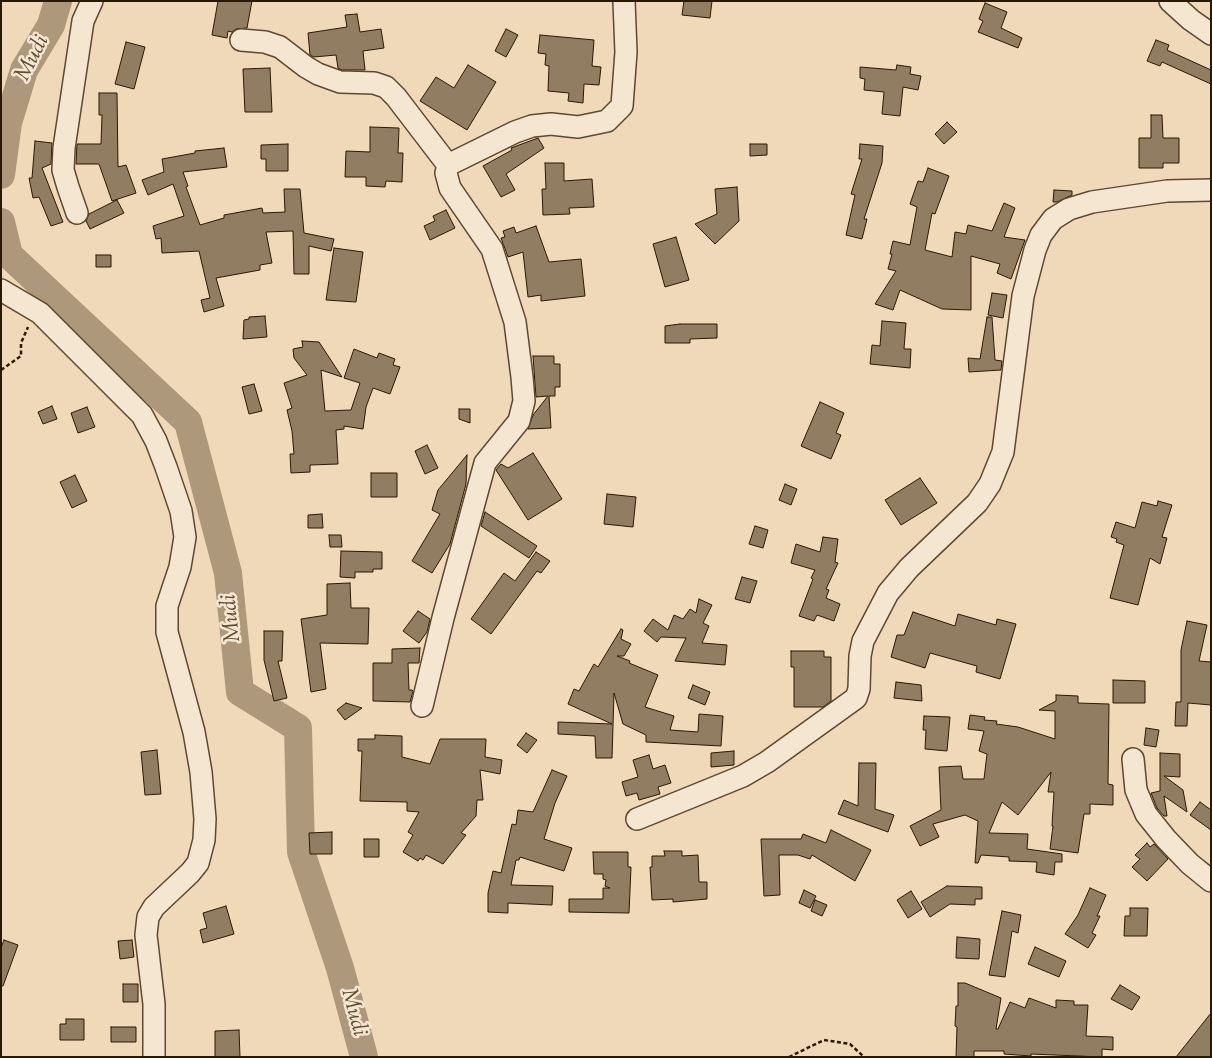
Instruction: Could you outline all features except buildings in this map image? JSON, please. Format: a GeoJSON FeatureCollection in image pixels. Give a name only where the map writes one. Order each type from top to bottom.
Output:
{"type":"FeatureCollection","features":[{"type":"Feature","properties":{"kind":"street"},"geometry":{"type":"LineString","coordinates":[[78,213],[64,170],[64,148],[83,21],[92,1]]}},
{"type":"Feature","properties":{"kind":"street"},"geometry":{"type":"LineString","coordinates":[[422,706],[443,618],[485,463],[518,421],[524,401],[515,322],[492,249],[450,188],[446,173],[448,165],[515,132],[532,126],[551,124],[578,127],[607,121],[622,106],[626,52],[624,1]]}},
{"type":"Feature","properties":{"kind":"street"},"geometry":{"type":"LineString","coordinates":[[1170,1],[1191,20],[1211,34]]}},
{"type":"Feature","properties":{"kind":"street"},"geometry":{"type":"LineString","coordinates":[[241,40],[265,42],[280,47],[306,67],[340,82],[374,83],[386,87],[396,97],[448,165]]}},
{"type":"Feature","properties":{"kind":"street"},"geometry":{"type":"LineString","coordinates":[[637,819],[743,776],[767,762],[856,698],[863,640],[888,593],[908,568],[977,503],[990,484],[1003,452],[1023,296],[1035,250],[1053,219],[1069,209],[1092,202],[1167,191],[1211,190]]}},
{"type":"Feature","properties":{"kind":"street"},"geometry":{"type":"LineString","coordinates":[[1,290],[40,313],[142,415],[156,441],[175,490],[186,537],[180,567],[167,606],[167,632],[194,732],[201,772],[205,819],[204,840],[198,863],[154,907],[148,917],[146,934],[154,1004],[154,1057]]}},
{"type":"Feature","properties":{"kind":"street"},"geometry":{"type":"LineString","coordinates":[[1133,759],[1136,790],[1146,814],[1166,839],[1190,864],[1211,881]]}},
{"type":"Feature","properties":{"kind":"path"},"geometry":{"type":"LineString","coordinates":[[1,370],[21,356],[21,343],[28,326],[40,313]]}},
{"type":"Feature","properties":{"kind":"path"},"geometry":{"type":"LineString","coordinates":[[789,1057],[824,1040],[850,1044],[864,1057]]}},
{"type":"Feature","properties":{"kind":"waterway","name":"Mudi"},"geometry":{"type":"LineString","coordinates":[[1,175],[8,123],[24,70],[51,25],[58,1]]}},
{"type":"Feature","properties":{"kind":"waterway","name":"Mudi"},"geometry":{"type":"LineString","coordinates":[[1,222],[9,255],[188,422],[228,573],[240,692],[298,728],[301,852],[340,968],[364,1057]]}}]}
